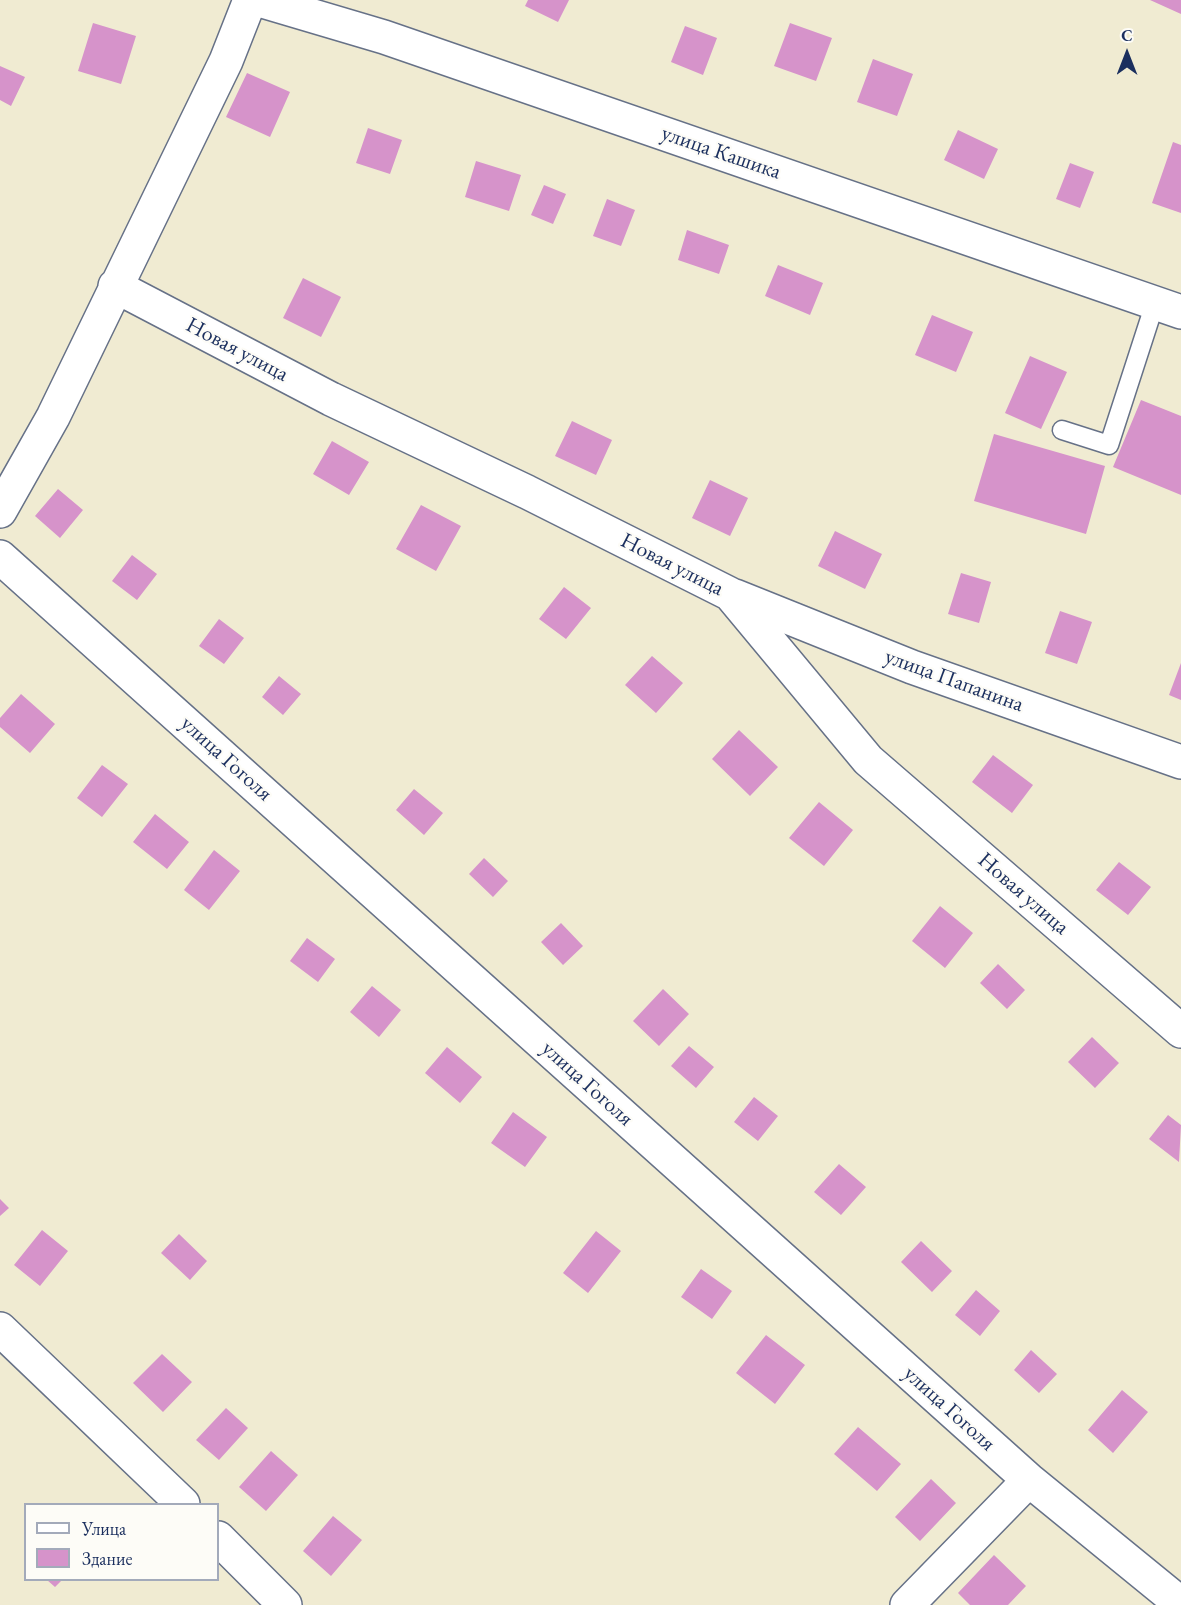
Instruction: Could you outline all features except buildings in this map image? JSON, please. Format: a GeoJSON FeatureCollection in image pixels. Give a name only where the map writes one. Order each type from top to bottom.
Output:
{"type":"FeatureCollection","features":[{"type":"Feature","properties":{"kind":"main road"},"geometry":{"type":"LineString","coordinates":[[0,511],[53,417],[226,61],[250,0]]}},
{"type":"Feature","properties":{"kind":"main road","name":"улица Кашика"},"geometry":{"type":"LineString","coordinates":[[259,0],[384,37],[1168,308]]}},
{"type":"Feature","properties":{"kind":"main road","name":"Новая улица"},"geometry":{"type":"LineString","coordinates":[[115,286],[331,399],[527,492],[730,594],[868,760],[1181,1031]]}},
{"type":"Feature","properties":{"kind":"main road","name":"улица Гоголя"},"geometry":{"type":"LineString","coordinates":[[0,557],[1029,1480],[1181,1604]]}},
{"type":"Feature","properties":{"kind":"main road","name":"улица Папанина"},"geometry":{"type":"LineString","coordinates":[[730,594],[912,667],[1181,762]]}},
{"type":"Feature","properties":{"kind":"main road"},"geometry":{"type":"LineString","coordinates":[[0,1329],[182,1503]]}},
{"type":"Feature","properties":{"kind":"main road"},"geometry":{"type":"LineString","coordinates":[[907,1605],[1029,1480]]}},
{"type":"Feature","properties":{"kind":"main road"},"geometry":{"type":"LineString","coordinates":[[219,1539],[285,1605]]}},
{"type":"Feature","properties":{"kind":"lane"},"geometry":{"type":"LineString","coordinates":[[1062,430],[1109,445],[1168,308]]}}]}
